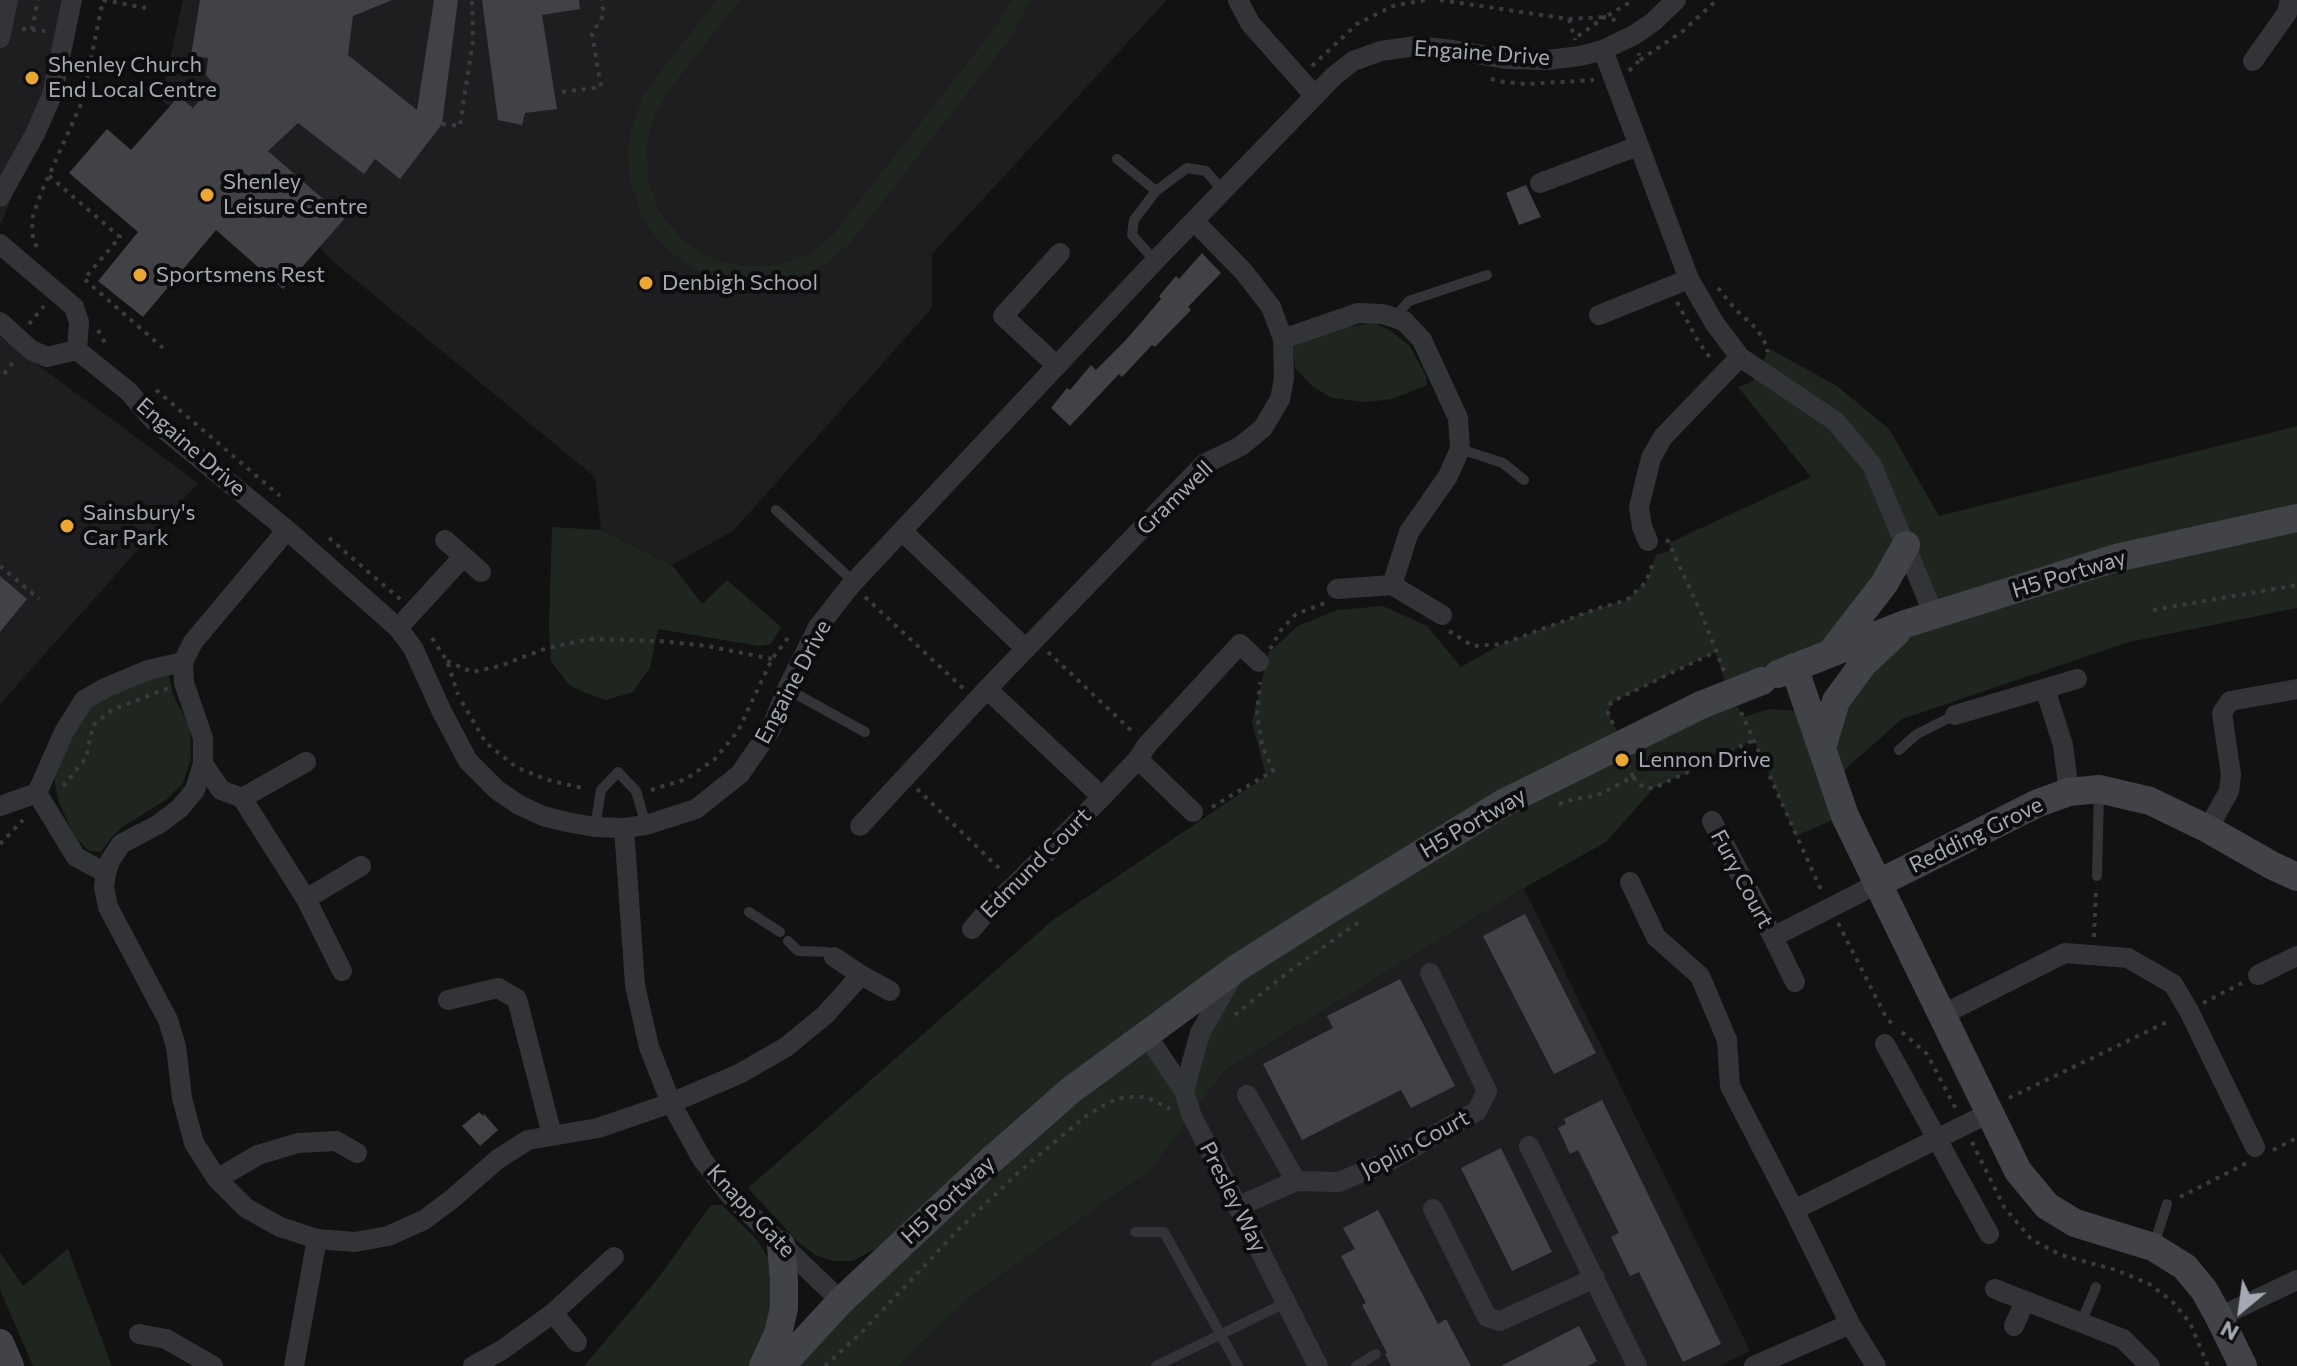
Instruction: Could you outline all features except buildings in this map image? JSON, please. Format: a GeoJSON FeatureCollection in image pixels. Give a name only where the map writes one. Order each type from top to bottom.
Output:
{"type":"FeatureCollection","features":[{"type":"Feature","properties":{"kind":"street"},"geometry":{"type":"LineString","coordinates":[[0,38],[8,0]]}},
{"type":"Feature","properties":{"kind":"street"},"geometry":{"type":"LineString","coordinates":[[4,182],[52,95],[71,0]]}},
{"type":"Feature","properties":{"kind":"street"},"geometry":{"type":"LineString","coordinates":[[1238,0],[1250,23],[1314,95]]}},
{"type":"Feature","properties":{"kind":"street","name":"Engaine Drive"},"geometry":{"type":"LineString","coordinates":[[77,350],[128,391],[155,422],[287,530],[398,628],[413,648],[468,761],[497,790],[543,816],[595,827],[646,825],[696,809],[740,774],[771,729],[818,627],[853,583],[1314,95],[1353,61],[1381,51],[1416,46],[1506,59],[1548,60],[1580,56],[1603,50],[1634,35],[1676,0]]}},
{"type":"Feature","properties":{"kind":"street"},"geometry":{"type":"LineString","coordinates":[[2253,61],[2287,13],[2290,0]]}},
{"type":"Feature","properties":{"kind":"street"},"geometry":{"type":"LineString","coordinates":[[1603,50],[1689,279],[1715,324],[1740,357],[1835,421],[1872,465],[1934,615]]}},
{"type":"Feature","properties":{"kind":"street"},"geometry":{"type":"LineString","coordinates":[[1540,183],[1638,146]]}},
{"type":"Feature","properties":{"kind":"street","name":"Gramwell"},"geometry":{"type":"LineString","coordinates":[[860,826],[1204,464],[1241,446],[1263,428],[1280,399],[1284,379],[1283,339],[1271,307],[1244,272],[1195,222]]}},
{"type":"Feature","properties":{"kind":"street"},"geometry":{"type":"LineString","coordinates":[[0,244],[74,307],[79,322],[77,350],[47,357],[31,350],[0,322]]}},
{"type":"Feature","properties":{"kind":"street"},"geometry":{"type":"LineString","coordinates":[[1057,366],[1003,316],[1060,253]]}},
{"type":"Feature","properties":{"kind":"street"},"geometry":{"type":"LineString","coordinates":[[1599,315],[1689,279]]}},
{"type":"Feature","properties":{"kind":"street"},"geometry":{"type":"LineString","coordinates":[[1283,339],[1358,313],[1383,314],[1404,321],[1422,340],[1458,418],[1460,449],[1448,476],[1409,532],[1392,585]]}},
{"type":"Feature","properties":{"kind":"street"},"geometry":{"type":"LineString","coordinates":[[1658,545],[1642,527],[1639,507],[1651,458],[1663,437],[1740,357]]}},
{"type":"Feature","properties":{"kind":"street","name":"H5 Portway"},"geometry":{"type":"LineString","coordinates":[[781,1366],[841,1301],[1071,1090],[1237,968],[1505,802],[1701,705],[1905,624],[2116,558],[2297,518]]}},
{"type":"Feature","properties":{"kind":"street"},"geometry":{"type":"LineString","coordinates":[[287,530],[193,642],[183,673],[203,738],[203,764],[195,790],[180,808],[159,824],[121,844],[106,873],[104,887],[108,907],[168,1020],[176,1046],[182,1098],[194,1143],[217,1179],[246,1208],[280,1227],[317,1239],[355,1242],[388,1236],[424,1220],[498,1159],[528,1140],[598,1128],[671,1103],[739,1074],[786,1047],[825,1015],[861,975]]}},
{"type":"Feature","properties":{"kind":"street"},"geometry":{"type":"LineString","coordinates":[[902,531],[1030,644]]}},
{"type":"Feature","properties":{"kind":"street"},"geometry":{"type":"LineString","coordinates":[[445,540],[481,572]]}},
{"type":"Feature","properties":{"kind":"street"},"geometry":{"type":"LineString","coordinates":[[1833,651],[1884,584],[1906,545]]}},
{"type":"Feature","properties":{"kind":"street"},"geometry":{"type":"LineString","coordinates":[[398,628],[463,557]]}},
{"type":"Feature","properties":{"kind":"street"},"geometry":{"type":"LineString","coordinates":[[1337,589],[1392,585],[1442,615]]}},
{"type":"Feature","properties":{"kind":"street"},"geometry":{"type":"LineString","coordinates":[[1822,748],[1836,701],[1863,664],[1905,624]]}},
{"type":"Feature","properties":{"kind":"street","name":"Edmund Court"},"geometry":{"type":"LineString","coordinates":[[972,929],[1102,797],[1236,640],[1259,662]]}},
{"type":"Feature","properties":{"kind":"street"},"geometry":{"type":"LineString","coordinates":[[1794,667],[1845,816],[2018,1171],[2047,1206],[2075,1223],[2153,1247],[2185,1267],[2204,1290],[2243,1366]]}},
{"type":"Feature","properties":{"kind":"street"},"geometry":{"type":"LineString","coordinates":[[39,796],[64,732],[84,700],[148,670],[183,673]]}},
{"type":"Feature","properties":{"kind":"street"},"geometry":{"type":"LineString","coordinates":[[1955,715],[2077,679]]}},
{"type":"Feature","properties":{"kind":"street"},"geometry":{"type":"LineString","coordinates":[[2045,689],[2063,745],[2069,792]]}},
{"type":"Feature","properties":{"kind":"street"},"geometry":{"type":"LineString","coordinates":[[2208,829],[2229,791],[2231,775],[2222,713],[2230,701],[2297,689]]}},
{"type":"Feature","properties":{"kind":"street","name":"Edmund Court"},"geometry":{"type":"LineString","coordinates":[[982,695],[1102,797]]}},
{"type":"Feature","properties":{"kind":"street"},"geometry":{"type":"LineString","coordinates":[[1142,752],[1193,812]]}},
{"type":"Feature","properties":{"kind":"street"},"geometry":{"type":"LineString","coordinates":[[242,798],[306,762]]}},
{"type":"Feature","properties":{"kind":"street"},"geometry":{"type":"LineString","coordinates":[[203,764],[221,790],[242,798],[306,899],[342,971]]}},
{"type":"Feature","properties":{"kind":"street","name":"Redding Grove"},"geometry":{"type":"LineString","coordinates":[[1877,884],[2038,803],[2069,792],[2099,789],[2150,801],[2297,877]]}},
{"type":"Feature","properties":{"kind":"street"},"geometry":{"type":"LineString","coordinates":[[0,806],[39,796]]}},
{"type":"Feature","properties":{"kind":"street"},"geometry":{"type":"LineString","coordinates":[[39,796],[76,857],[106,873]]}},
{"type":"Feature","properties":{"kind":"street","name":"Fury Court"},"geometry":{"type":"LineString","coordinates":[[1712,821],[1795,982]]}},
{"type":"Feature","properties":{"kind":"street","name":"Knapp Gate"},"geometry":{"type":"LineString","coordinates":[[624,828],[635,985],[649,1047],[671,1103],[702,1159],[729,1194],[841,1301]]}},
{"type":"Feature","properties":{"kind":"street"},"geometry":{"type":"LineString","coordinates":[[306,899],[361,866]]}},
{"type":"Feature","properties":{"kind":"street"},"geometry":{"type":"LineString","coordinates":[[1630,882],[1656,937],[1700,976],[1727,1040],[1730,1086],[1850,1324],[1876,1366]]}},
{"type":"Feature","properties":{"kind":"street","name":"Fury Court"},"geometry":{"type":"LineString","coordinates":[[1773,937],[1877,884]]}},
{"type":"Feature","properties":{"kind":"street"},"geometry":{"type":"LineString","coordinates":[[1942,1015],[2065,953],[2128,958],[2173,984],[2262,1151]]}},
{"type":"Feature","properties":{"kind":"street"},"geometry":{"type":"LineString","coordinates":[[2258,975],[2297,956]]}},
{"type":"Feature","properties":{"kind":"street"},"geometry":{"type":"LineString","coordinates":[[834,957],[890,991]]}},
{"type":"Feature","properties":{"kind":"street"},"geometry":{"type":"LineString","coordinates":[[1184,1091],[1200,1033],[1237,968]]}},
{"type":"Feature","properties":{"kind":"street","name":"Joplin Court"},"geometry":{"type":"LineString","coordinates":[[1239,1206],[1296,1181],[1339,1182],[1391,1160],[1477,1111],[1487,1091],[1430,973]]}},
{"type":"Feature","properties":{"kind":"street"},"geometry":{"type":"LineString","coordinates":[[448,1000],[498,988],[517,999],[552,1135]]}},
{"type":"Feature","properties":{"kind":"street","name":"Presley Way"},"geometry":{"type":"LineString","coordinates":[[1146,1034],[1184,1091],[1191,1114],[1318,1366]]}},
{"type":"Feature","properties":{"kind":"street"},"geometry":{"type":"LineString","coordinates":[[1885,1044],[1989,1234]]}},
{"type":"Feature","properties":{"kind":"street"},"geometry":{"type":"LineString","coordinates":[[1247,1095],[1296,1181]]}},
{"type":"Feature","properties":{"kind":"street"},"geometry":{"type":"LineString","coordinates":[[1794,1210],[1991,1112]]}},
{"type":"Feature","properties":{"kind":"street"},"geometry":{"type":"LineString","coordinates":[[217,1179],[258,1155],[298,1143],[336,1141],[357,1153]]}},
{"type":"Feature","properties":{"kind":"street"},"geometry":{"type":"LineString","coordinates":[[1529,1146],[1637,1366]]}},
{"type":"Feature","properties":{"kind":"street"},"geometry":{"type":"LineString","coordinates":[[1433,1209],[1487,1317],[1500,1321],[1595,1278]]}},
{"type":"Feature","properties":{"kind":"street"},"geometry":{"type":"LineString","coordinates":[[294,1366],[317,1239]]}},
{"type":"Feature","properties":{"kind":"street"},"geometry":{"type":"LineString","coordinates":[[763,1366],[778,1334],[784,1308],[781,1245]]}},
{"type":"Feature","properties":{"kind":"street"},"geometry":{"type":"LineString","coordinates":[[473,1366],[502,1350],[553,1313],[614,1257]]}},
{"type":"Feature","properties":{"kind":"street"},"geometry":{"type":"LineString","coordinates":[[2219,1317],[2297,1280]]}},
{"type":"Feature","properties":{"kind":"street"},"geometry":{"type":"LineString","coordinates":[[1995,1289],[2123,1339],[2150,1366]]}},
{"type":"Feature","properties":{"kind":"street"},"geometry":{"type":"LineString","coordinates":[[2014,1326],[2025,1301]]}},
{"type":"Feature","properties":{"kind":"street"},"geometry":{"type":"LineString","coordinates":[[553,1313],[577,1342]]}},
{"type":"Feature","properties":{"kind":"street"},"geometry":{"type":"LineString","coordinates":[[1754,1366],[1850,1324]]}},
{"type":"Feature","properties":{"kind":"street"},"geometry":{"type":"LineString","coordinates":[[139,1334],[166,1339],[213,1366]]}},
{"type":"Feature","properties":{"kind":"street"},"geometry":{"type":"LineString","coordinates":[[0,1343],[10,1366]]}},
{"type":"Feature","properties":{"kind":"lane"},"geometry":{"type":"LineString","coordinates":[[1117,159],[1156,191]]}},
{"type":"Feature","properties":{"kind":"lane"},"geometry":{"type":"LineString","coordinates":[[1155,261],[1132,235],[1134,220],[1156,191],[1187,168],[1206,171],[1223,191]]}},
{"type":"Feature","properties":{"kind":"lane"},"geometry":{"type":"LineString","coordinates":[[1394,318],[1409,301],[1487,275]]}},
{"type":"Feature","properties":{"kind":"lane"},"geometry":{"type":"LineString","coordinates":[[1460,449],[1503,463],[1524,480]]}},
{"type":"Feature","properties":{"kind":"lane"},"geometry":{"type":"LineString","coordinates":[[776,510],[853,583]]}},
{"type":"Feature","properties":{"kind":"lane"},"geometry":{"type":"LineString","coordinates":[[787,689],[865,732]]}},
{"type":"Feature","properties":{"kind":"lane"},"geometry":{"type":"LineString","coordinates":[[1899,750],[1917,734],[1955,715]]}},
{"type":"Feature","properties":{"kind":"lane"},"geometry":{"type":"LineString","coordinates":[[595,827],[601,790],[618,772],[636,791],[646,825]]}},
{"type":"Feature","properties":{"kind":"lane"},"geometry":{"type":"LineString","coordinates":[[2097,876],[2099,789]]}},
{"type":"Feature","properties":{"kind":"lane"},"geometry":{"type":"LineString","coordinates":[[749,912],[780,932]]}},
{"type":"Feature","properties":{"kind":"lane"},"geometry":{"type":"LineString","coordinates":[[788,941],[798,951],[827,952],[834,957]]}},
{"type":"Feature","properties":{"kind":"lane"},"geometry":{"type":"LineString","coordinates":[[2153,1247],[2167,1204]]}},
{"type":"Feature","properties":{"kind":"lane"},"geometry":{"type":"LineString","coordinates":[[1135,1232],[1164,1232],[1238,1366]]}},
{"type":"Feature","properties":{"kind":"lane"},"geometry":{"type":"LineString","coordinates":[[2081,1323],[2096,1287]]}},
{"type":"Feature","properties":{"kind":"lane"},"geometry":{"type":"LineString","coordinates":[[1156,1366],[1285,1303]]}},
{"type":"Feature","properties":{"kind":"lane"},"geometry":{"type":"LineString","coordinates":[[1356,1366],[1376,1354]]}},
{"type":"Feature","properties":{"kind":"path"},"geometry":{"type":"LineString","coordinates":[[32,30],[38,0]]}},
{"type":"Feature","properties":{"kind":"path"},"geometry":{"type":"LineString","coordinates":[[37,249],[33,240],[32,219],[82,102],[103,0],[146,8]]}},
{"type":"Feature","properties":{"kind":"path"},"geometry":{"type":"LineString","coordinates":[[442,124],[460,126],[473,40],[472,0]]}},
{"type":"Feature","properties":{"kind":"path"},"geometry":{"type":"LineString","coordinates":[[562,92],[601,87],[592,34],[604,14],[601,0]]}},
{"type":"Feature","properties":{"kind":"path"},"geometry":{"type":"LineString","coordinates":[[1440,0],[1569,19],[1605,17],[1634,0]]}},
{"type":"Feature","properties":{"kind":"path"},"geometry":{"type":"LineString","coordinates":[[1640,60],[1683,31],[1717,0]]}},
{"type":"Feature","properties":{"kind":"path"},"geometry":{"type":"LineString","coordinates":[[49,176],[120,237],[84,279],[163,348]]}},
{"type":"Feature","properties":{"kind":"path"},"geometry":{"type":"LineString","coordinates":[[1716,284],[1735,309],[1757,329],[1768,348],[1761,369]]}},
{"type":"Feature","properties":{"kind":"path"},"geometry":{"type":"LineString","coordinates":[[94,323],[105,344],[116,355]]}},
{"type":"Feature","properties":{"kind":"path"},"geometry":{"type":"LineString","coordinates":[[151,386],[281,497]]}},
{"type":"Feature","properties":{"kind":"path"},"geometry":{"type":"LineString","coordinates":[[328,537],[413,612],[447,661],[459,697],[486,743],[516,767],[548,780],[601,790]]}},
{"type":"Feature","properties":{"kind":"path"},"geometry":{"type":"LineString","coordinates":[[1658,545],[1672,550],[1727,678]]}},
{"type":"Feature","properties":{"kind":"path"},"geometry":{"type":"LineString","coordinates":[[1658,545],[1672,550]]}},
{"type":"Feature","properties":{"kind":"path"},"geometry":{"type":"LineString","coordinates":[[1442,615],[1438,624],[1473,646],[1502,644],[1627,600],[1646,582],[1658,545]]}},
{"type":"Feature","properties":{"kind":"path"},"geometry":{"type":"LineString","coordinates":[[0,566],[39,599]]}},
{"type":"Feature","properties":{"kind":"path"},"geometry":{"type":"LineString","coordinates":[[853,583],[982,695]]}},
{"type":"Feature","properties":{"kind":"path"},"geometry":{"type":"LineString","coordinates":[[2153,610],[2297,585]]}},
{"type":"Feature","properties":{"kind":"path"},"geometry":{"type":"LineString","coordinates":[[1193,812],[1215,806],[1273,771],[1262,745],[1257,715],[1259,662],[1296,614],[1325,603],[1337,589]]}},
{"type":"Feature","properties":{"kind":"path"},"geometry":{"type":"LineString","coordinates":[[447,661],[472,672],[500,666],[547,648],[590,639],[707,646],[772,659],[738,731],[715,759],[686,779],[653,790],[636,791]]}},
{"type":"Feature","properties":{"kind":"path"},"geometry":{"type":"LineString","coordinates":[[1030,644],[1142,752]]}},
{"type":"Feature","properties":{"kind":"path"},"geometry":{"type":"LineString","coordinates":[[1716,652],[1611,702],[1608,713],[1633,777],[1644,788],[1654,788],[1754,740]]}},
{"type":"Feature","properties":{"kind":"path"},"geometry":{"type":"LineString","coordinates":[[0,844],[15,830],[39,796],[64,786],[86,758],[93,725],[112,710],[146,695],[183,673]]}},
{"type":"Feature","properties":{"kind":"path"},"geometry":{"type":"LineString","coordinates":[[1738,704],[1830,907],[1887,1019]]}},
{"type":"Feature","properties":{"kind":"path"},"geometry":{"type":"LineString","coordinates":[[905,777],[1016,884]]}},
{"type":"Feature","properties":{"kind":"path"},"geometry":{"type":"LineString","coordinates":[[1552,806],[1596,796],[1633,777]]}},
{"type":"Feature","properties":{"kind":"path"},"geometry":{"type":"LineString","coordinates":[[2094,955],[2097,876]]}},
{"type":"Feature","properties":{"kind":"path"},"geometry":{"type":"LineString","coordinates":[[1227,1023],[1292,969],[1368,915]]}},
{"type":"Feature","properties":{"kind":"path"},"geometry":{"type":"LineString","coordinates":[[1991,1112],[2000,1103],[2258,975]]}},
{"type":"Feature","properties":{"kind":"path"},"geometry":{"type":"LineString","coordinates":[[825,1366],[863,1331],[971,1217],[1087,1115],[1124,1097],[1146,1097],[1182,1118],[1191,1114]]}},
{"type":"Feature","properties":{"kind":"path"},"geometry":{"type":"LineString","coordinates":[[2167,1204],[2262,1151],[2297,1138]]}},
{"type":"Feature","properties":{"kind":"shaded area"},"geometry":{"type":"Polygon","coordinates":[[[0,0],[69,0],[57,74],[0,224],[0,0]]]}},
{"type":"Feature","properties":{"kind":"shaded area","name":"Denbigh School"},"geometry":{"type":"Polygon","coordinates":[[[183,0],[1167,0],[932,254],[932,308],[733,531],[672,565],[601,530],[595,477],[330,259],[262,177],[161,100],[183,0]]]}},
{"type":"Feature","properties":{"kind":"shaded area"},"geometry":{"type":"Polygon","coordinates":[[[717,0],[740,0],[670,89],[657,111],[647,149],[648,179],[658,208],[684,241],[722,262],[751,267],[778,265],[802,257],[834,234],[997,25],[1012,0],[1031,0],[1012,36],[850,243],[814,271],[787,281],[756,285],[715,278],[694,269],[673,254],[654,235],[642,216],[629,177],[628,146],[642,99],[717,0]]]}},
{"type":"Feature","properties":{"kind":"shaded area"},"geometry":{"type":"Polygon","coordinates":[[[1374,323],[1409,345],[1426,376],[1427,385],[1392,399],[1365,402],[1332,398],[1312,386],[1295,368],[1293,346],[1342,328],[1374,323]]]}},
{"type":"Feature","properties":{"kind":"shaded area","name":"Sainsbury's Car Park"},"geometry":{"type":"Polygon","coordinates":[[[0,337],[198,483],[0,704],[0,337]]]}},
{"type":"Feature","properties":{"kind":"shaded area"},"geometry":{"type":"Polygon","coordinates":[[[1768,348],[1837,386],[1889,429],[1939,516],[2297,426],[2297,608],[2129,642],[1902,719],[1832,781],[1833,820],[1796,836],[1754,740],[1654,788],[1606,842],[1524,888],[1224,1071],[1152,1169],[967,1299],[898,1366],[781,1366],[979,1169],[875,1249],[853,1261],[833,1261],[815,1255],[796,1240],[748,1188],[1053,920],[1266,776],[1252,722],[1269,652],[1298,626],[1337,610],[1383,606],[1427,626],[1461,667],[1502,644],[1627,600],[1646,582],[1656,555],[1672,550],[1669,543],[1811,477],[1738,387],[1752,382],[1761,369],[1768,348]],[[1906,546],[1833,651],[1732,699],[1744,717],[1769,709],[1796,711],[1836,701],[1933,615],[1906,546]],[[1715,652],[1612,702],[1608,713],[1623,743],[1731,699],[1715,652]],[[1236,970],[1147,1034],[1183,1089],[1236,970]]]}},
{"type":"Feature","properties":{"kind":"shaded area"},"geometry":{"type":"Polygon","coordinates":[[[552,527],[601,530],[672,565],[702,604],[727,580],[781,627],[771,644],[759,646],[658,629],[650,668],[633,692],[606,700],[588,694],[569,685],[551,661],[552,527]]]}},
{"type":"Feature","properties":{"kind":"shaded area"},"geometry":{"type":"Polygon","coordinates":[[[168,670],[173,695],[190,727],[191,758],[183,783],[166,800],[122,827],[101,852],[89,851],[75,837],[58,800],[54,778],[72,730],[89,708],[106,694],[168,670]]]}},
{"type":"Feature","properties":{"kind":"shaded area"},"geometry":{"type":"Polygon","coordinates":[[[1524,888],[1750,1351],[1719,1366],[898,1366],[967,1299],[1152,1169],[1224,1071],[1524,888]]]}},
{"type":"Feature","properties":{"kind":"shaded area"},"geometry":{"type":"Polygon","coordinates":[[[711,1205],[722,1205],[757,1240],[770,1261],[777,1303],[752,1366],[584,1366],[655,1282],[711,1205]]]}},
{"type":"Feature","properties":{"kind":"shaded area"},"geometry":{"type":"Polygon","coordinates":[[[68,1249],[112,1366],[33,1366],[0,1290],[0,1253],[23,1286],[68,1249]]]}},
{"type":"Feature","properties":{"kind":"place","name":"Shenley Church End Local Centre"},"geometry":{"type":"Point","coordinates":[32,78]}},
{"type":"Feature","properties":{"kind":"place","name":"Shenley Leisure Centre"},"geometry":{"type":"Point","coordinates":[207,195]}},
{"type":"Feature","properties":{"kind":"place","name":"Sportsmens Rest"},"geometry":{"type":"Point","coordinates":[140,275]}},
{"type":"Feature","properties":{"kind":"place","name":"Denbigh School"},"geometry":{"type":"Point","coordinates":[646,283]}},
{"type":"Feature","properties":{"kind":"place","name":"Sainsbury's Car Park"},"geometry":{"type":"Point","coordinates":[67,526]}},
{"type":"Feature","properties":{"kind":"place","name":"Lennon Drive"},"geometry":{"type":"Point","coordinates":[1622,760]}}]}
